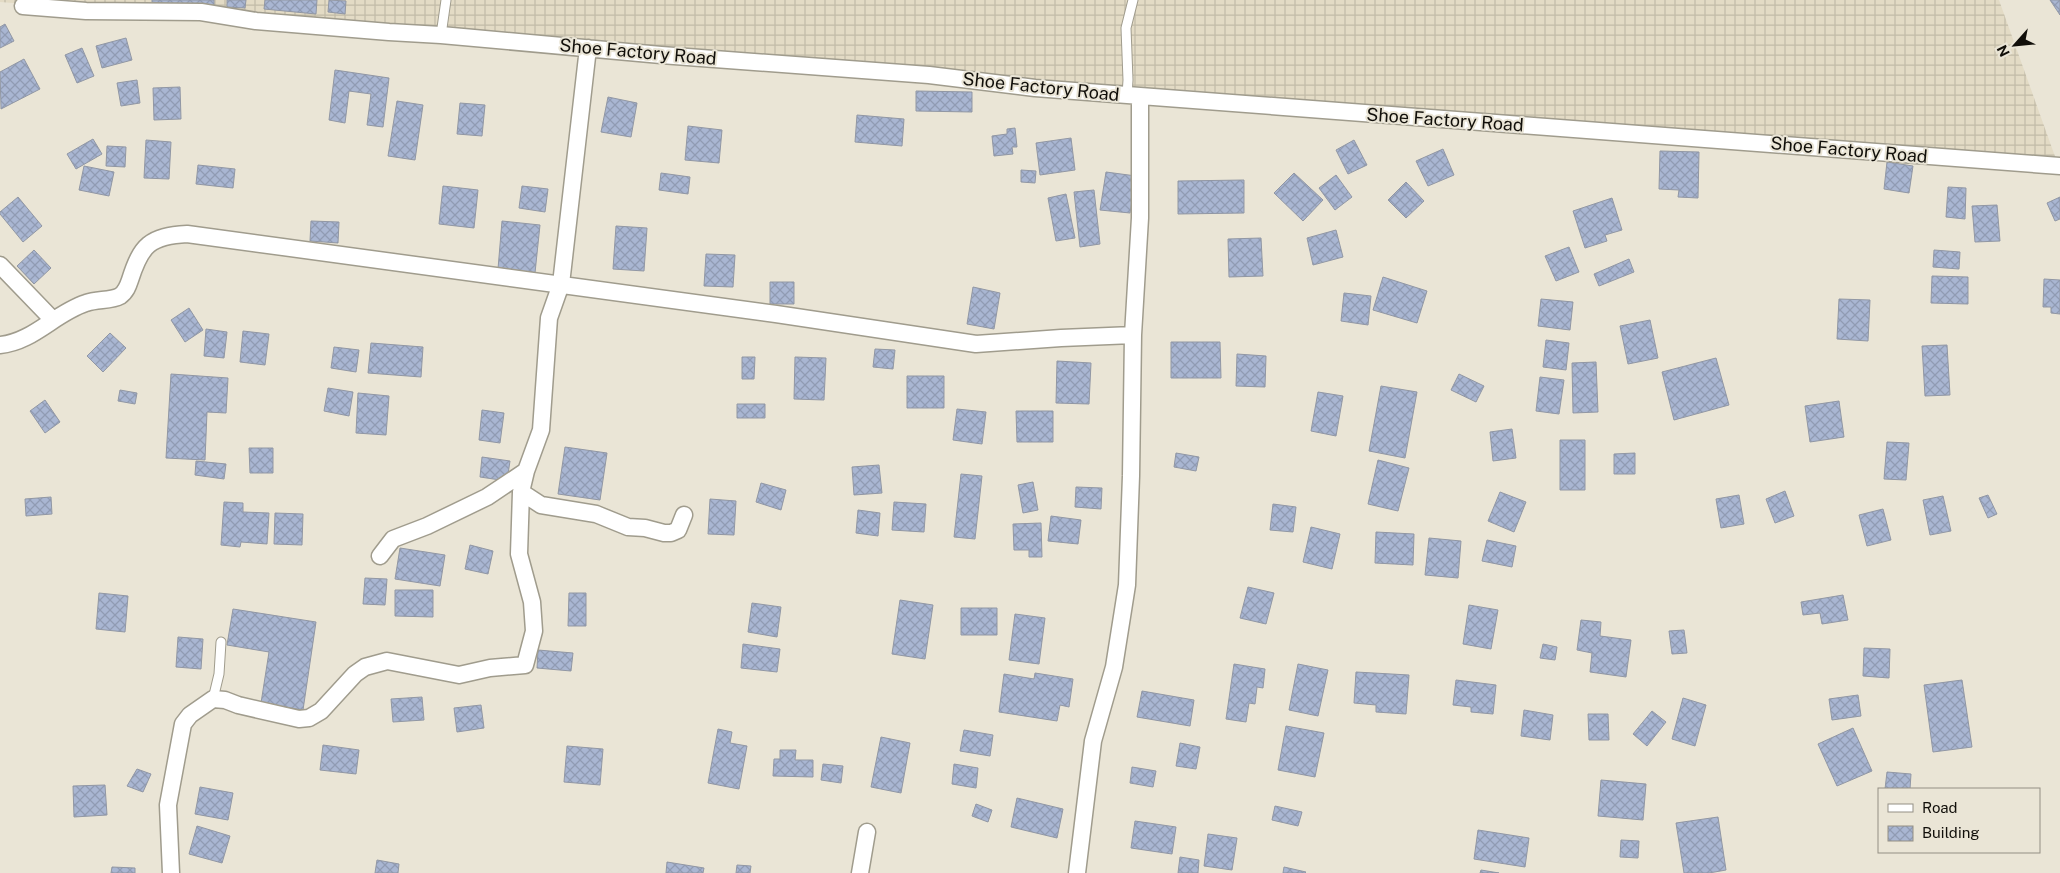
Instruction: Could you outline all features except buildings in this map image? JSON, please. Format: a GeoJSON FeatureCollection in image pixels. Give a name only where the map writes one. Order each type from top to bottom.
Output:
{"type":"FeatureCollection","features":[{"type":"Feature","properties":{"kind":"street","name":"Shoe Factory Road"},"geometry":{"type":"LineString","coordinates":[[24,6],[86,11],[201,12],[256,20],[389,32],[442,34],[588,48],[929,75],[1035,88],[2060,166]]}},
{"type":"Feature","properties":{"kind":"street"},"geometry":{"type":"LineString","coordinates":[[171,873],[168,805],[183,724],[190,715],[213,699],[225,700],[238,705],[303,720],[321,711],[355,674],[387,661],[459,675],[490,668],[525,665],[534,631],[532,602],[519,554],[521,492],[526,471],[542,430],[549,318],[561,284],[588,48]]}},
{"type":"Feature","properties":{"kind":"street"},"geometry":{"type":"LineString","coordinates":[[1077,873],[1093,741],[1114,666],[1127,585],[1133,336],[1140,218],[1133,96]]}},
{"type":"Feature","properties":{"kind":"street"},"geometry":{"type":"LineString","coordinates":[[0,345],[28,337],[53,320],[86,303],[120,296],[127,290],[140,253],[153,240],[170,235],[187,234],[561,284],[976,344],[1061,338],[1133,336]]}},
{"type":"Feature","properties":{"kind":"street"},"geometry":{"type":"LineString","coordinates":[[0,265],[53,320]]}},
{"type":"Feature","properties":{"kind":"street"},"geometry":{"type":"LineString","coordinates":[[380,556],[393,539],[427,526],[487,497],[526,471]]}},
{"type":"Feature","properties":{"kind":"street"},"geometry":{"type":"LineString","coordinates":[[521,492],[541,505],[596,514],[628,528],[645,528],[664,533],[678,530],[684,514]]}},
{"type":"Feature","properties":{"kind":"street"},"geometry":{"type":"LineString","coordinates":[[860,873],[867,832]]}},
{"type":"Feature","properties":{"kind":"lane"},"geometry":{"type":"LineString","coordinates":[[442,34],[446,0]]}},
{"type":"Feature","properties":{"kind":"lane"},"geometry":{"type":"LineString","coordinates":[[1133,0],[1126,28],[1128,80],[1133,96]]}},
{"type":"Feature","properties":{"kind":"lane"},"geometry":{"type":"LineString","coordinates":[[213,699],[219,674],[221,642]]}},
{"type":"Feature","properties":{"kind":"shaded area"},"geometry":{"type":"Polygon","coordinates":[[[0,0],[1999,0],[2057,162],[0,2],[0,0]]]}}]}
